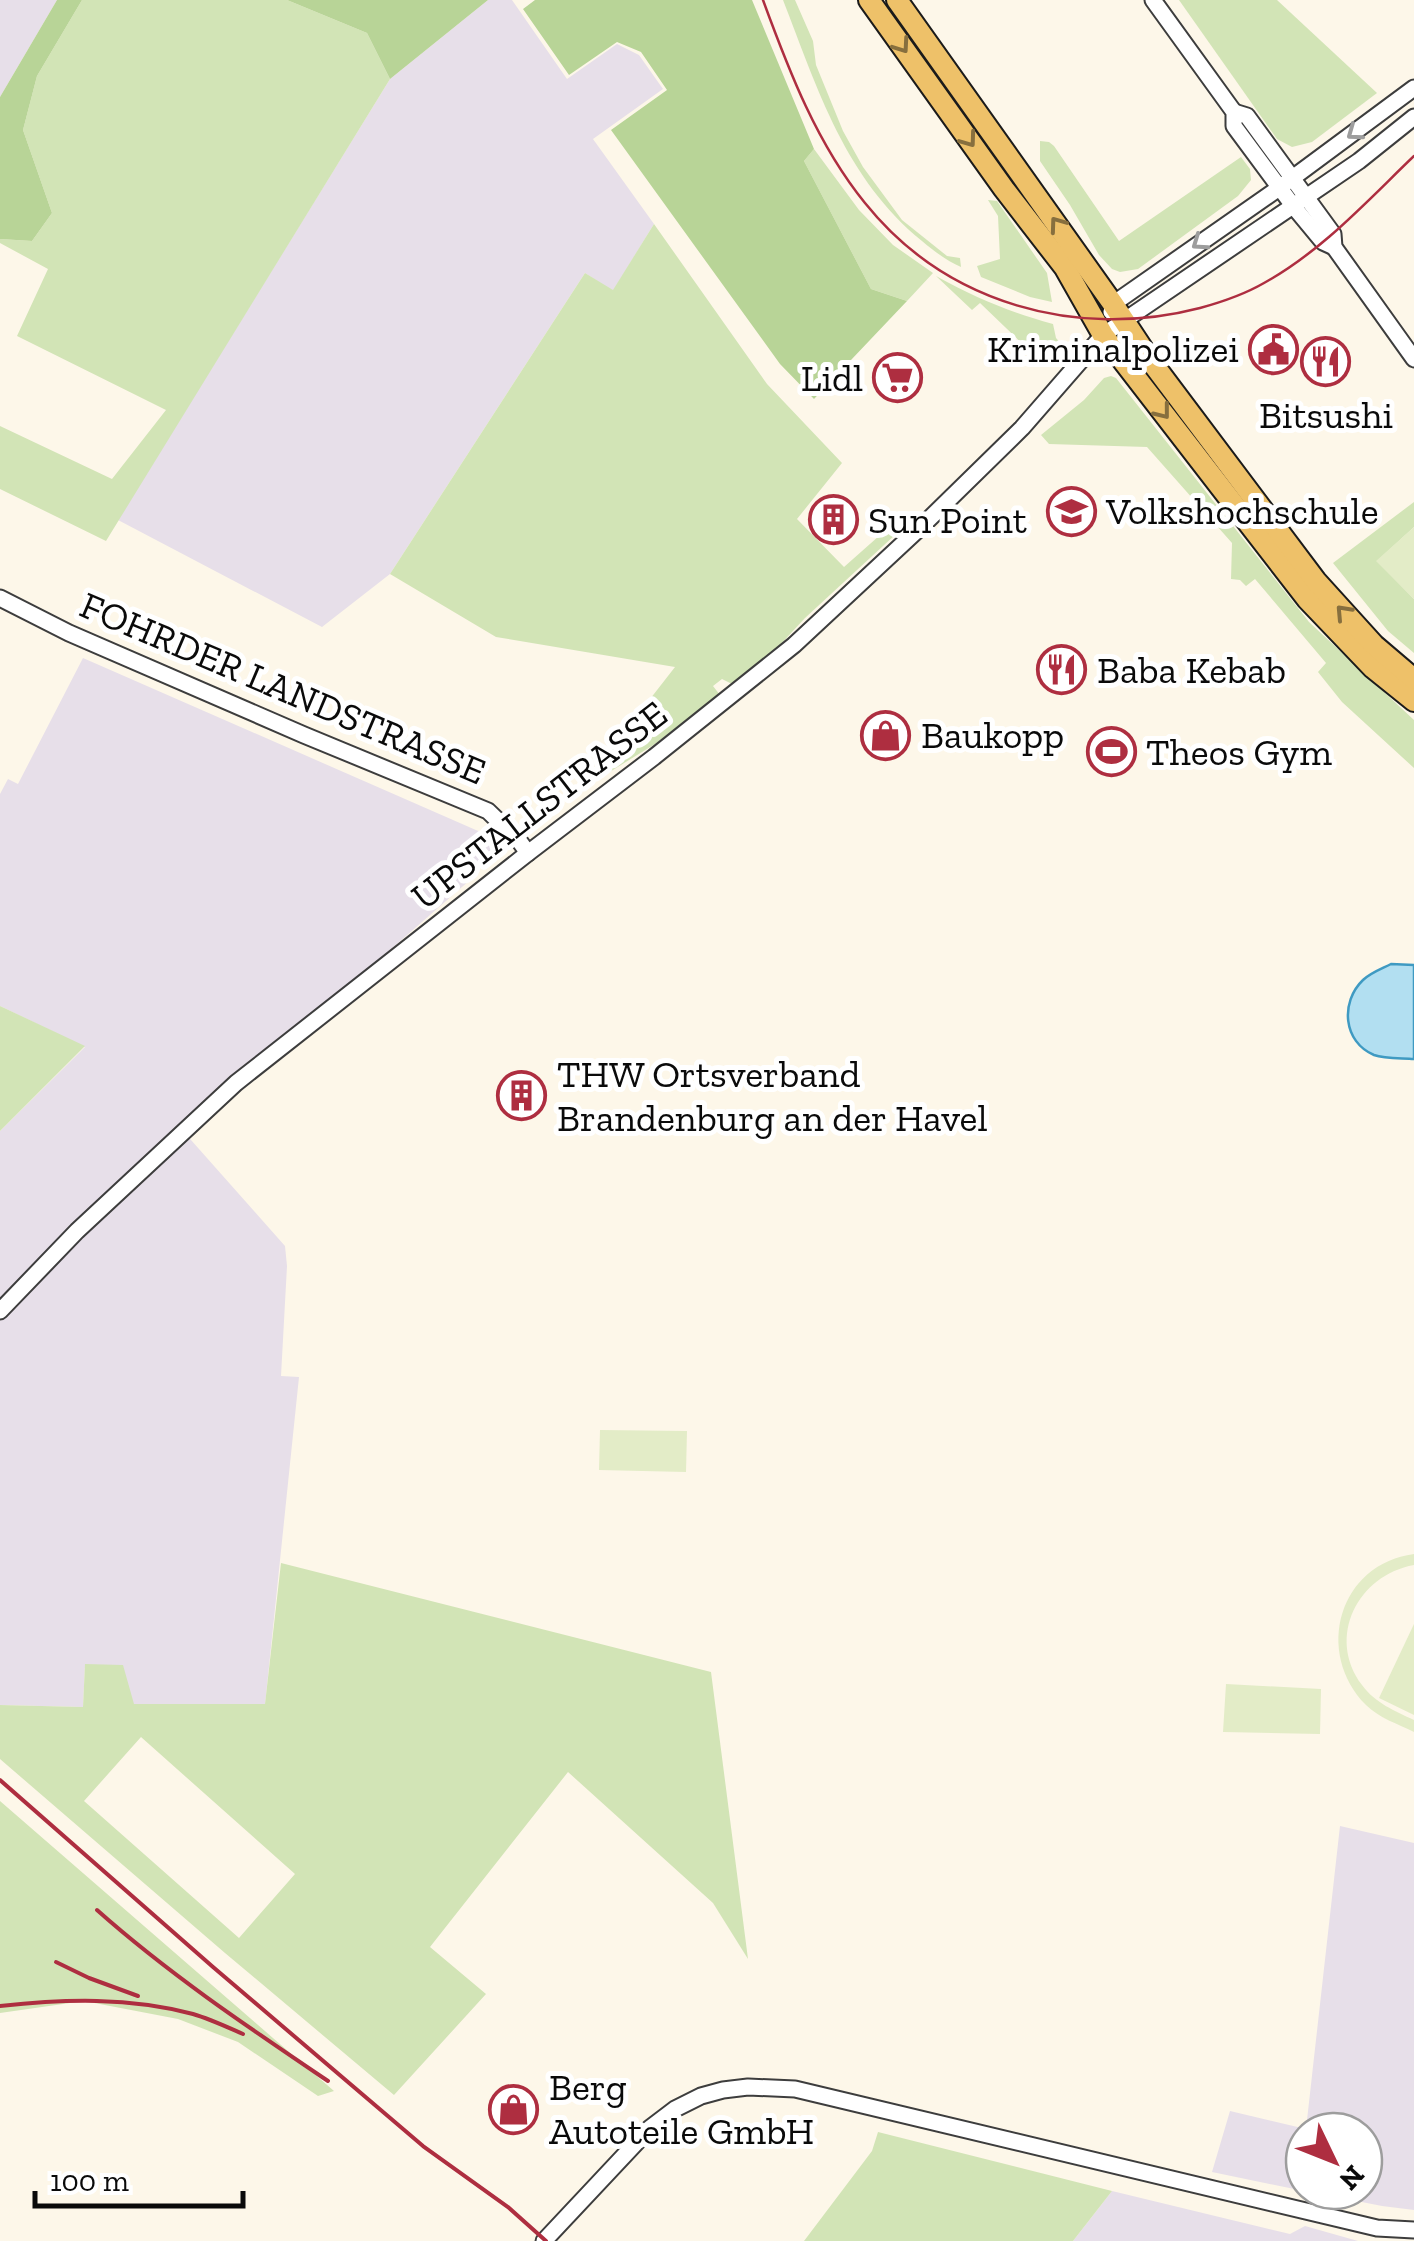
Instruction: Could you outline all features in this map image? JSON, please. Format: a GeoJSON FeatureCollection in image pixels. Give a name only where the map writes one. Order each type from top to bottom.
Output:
{"type":"FeatureCollection","features":[{"type":"Feature","properties":{"kind":"main road"},"geometry":{"type":"LineString","coordinates":[[869,0],[1064,268],[1103,335],[1307,599],[1373,668],[1414,701]]}},
{"type":"Feature","properties":{"kind":"main road"},"geometry":{"type":"LineString","coordinates":[[897,0],[1184,406],[1316,582],[1374,645],[1414,678]]}},
{"type":"Feature","properties":{"kind":"street"},"geometry":{"type":"LineString","coordinates":[[1154,0],[1234,112],[1234,126],[1286,183],[1323,242],[1334,247],[1414,360]]}},
{"type":"Feature","properties":{"kind":"street"},"geometry":{"type":"LineString","coordinates":[[1119,313],[1414,88]]}},
{"type":"Feature","properties":{"kind":"street"},"geometry":{"type":"LineString","coordinates":[[1119,313],[1156,298],[1359,162],[1414,117]]}},
{"type":"Feature","properties":{"kind":"street","name":"UPSTALLSTRASSE"},"geometry":{"type":"LineString","coordinates":[[0,1311],[76,1231],[236,1083],[794,645],[1022,428],[1119,313]]}},
{"type":"Feature","properties":{"kind":"street","name":"FOHRDER LANDSTRASSE"},"geometry":{"type":"LineString","coordinates":[[0,598],[68,633],[488,810],[528,853]]}},
{"type":"Feature","properties":{"kind":"street"},"geometry":{"type":"LineString","coordinates":[[544,2241],[650,2128],[674,2109],[701,2096],[748,2087],[795,2089],[1377,2228],[1414,2230]]}},
{"type":"Feature","properties":{"kind":"shaded area"},"geometry":{"type":"Polygon","coordinates":[[[0,0],[57,0],[0,97],[0,0]]]}},
{"type":"Feature","properties":{"kind":"shaded area"},"geometry":{"type":"Polygon","coordinates":[[[488,0],[512,0],[567,79],[617,44],[639,55],[663,89],[593,139],[654,224],[613,291],[585,273],[390,574],[322,627],[118,520],[390,79],[488,0]]]}},
{"type":"Feature","properties":{"kind":"shaded area"},"geometry":{"type":"Polygon","coordinates":[[[83,658],[485,834],[493,849],[470,880],[183,1131],[285,1246],[281,1376],[299,1377],[265,1705],[133,1704],[85,1665],[83,1707],[0,1705],[0,1131],[85,1047],[0,1006],[0,794],[8,779],[18,784],[83,658]]]}},
{"type":"Feature","properties":{"kind":"shaded area"},"geometry":{"type":"Polygon","coordinates":[[[1340,1826],[1414,1843],[1414,2210],[1384,2206],[1384,2111],[1308,2111],[1340,1826]]]}},
{"type":"Feature","properties":{"kind":"shaded area"},"geometry":{"type":"Polygon","coordinates":[[[1230,2111],[1284,2124],[1284,2187],[1212,2172],[1230,2111]]]}},
{"type":"Feature","properties":{"kind":"shaded area"},"geometry":{"type":"Polygon","coordinates":[[[1112,2191],[1290,2234],[1305,2226],[1358,2241],[1073,2241],[1112,2191]]]}},
{"type":"Feature","properties":{"kind":"green space"},"geometry":{"type":"Polygon","coordinates":[[[57,0],[82,0],[37,76],[23,130],[52,213],[32,241],[0,239],[0,97],[57,0]]]}},
{"type":"Feature","properties":{"kind":"green space"},"geometry":{"type":"Polygon","coordinates":[[[82,0],[287,0],[367,33],[390,79],[106,541],[0,489],[0,426],[112,479],[166,410],[17,336],[48,269],[0,243],[0,239],[32,241],[52,213],[23,130],[37,76],[82,0]]]}},
{"type":"Feature","properties":{"kind":"green space"},"geometry":{"type":"Polygon","coordinates":[[[287,0],[488,0],[390,79],[367,33],[287,0]]]}},
{"type":"Feature","properties":{"kind":"green space"},"geometry":{"type":"Polygon","coordinates":[[[535,0],[752,0],[814,149],[804,161],[871,289],[907,301],[814,399],[780,364],[611,130],[667,90],[641,52],[617,42],[569,75],[523,9],[535,0]]]}},
{"type":"Feature","properties":{"kind":"green space"},"geometry":{"type":"Polygon","coordinates":[[[783,0],[795,0],[813,41],[816,65],[843,131],[863,167],[902,220],[947,256],[960,258],[961,267],[931,248],[895,216],[853,161],[822,99],[783,0]]]}},
{"type":"Feature","properties":{"kind":"green space"},"geometry":{"type":"Polygon","coordinates":[[[1179,0],[1277,0],[1377,93],[1312,142],[1292,147],[1277,139],[1179,0]]]}},
{"type":"Feature","properties":{"kind":"green space"},"geometry":{"type":"Polygon","coordinates":[[[1040,141],[1054,146],[1119,241],[1241,157],[1250,169],[1251,180],[1238,196],[1138,269],[1120,272],[1099,255],[1040,161],[1040,141]]]}},
{"type":"Feature","properties":{"kind":"green space"},"geometry":{"type":"Polygon","coordinates":[[[814,149],[859,210],[893,245],[933,273],[907,301],[871,289],[804,161],[814,149]]]}},
{"type":"Feature","properties":{"kind":"green space"},"geometry":{"type":"Polygon","coordinates":[[[988,200],[997,201],[1047,273],[1052,302],[981,277],[977,266],[1000,259],[998,216],[988,200]]]}},
{"type":"Feature","properties":{"kind":"green space"},"geometry":{"type":"Polygon","coordinates":[[[654,224],[767,384],[842,463],[797,519],[844,567],[897,520],[896,534],[734,685],[722,679],[713,686],[720,695],[655,744],[595,781],[594,771],[675,667],[496,637],[390,574],[585,273],[613,290],[654,224]]]}},
{"type":"Feature","properties":{"kind":"green space"},"geometry":{"type":"Polygon","coordinates":[[[936,276],[993,304],[1053,324],[1056,338],[1063,346],[1051,358],[1034,355],[980,303],[972,310],[936,276]]]}},
{"type":"Feature","properties":{"kind":"green space"},"geometry":{"type":"Polygon","coordinates":[[[1111,376],[1309,622],[1414,720],[1414,768],[1342,702],[1318,672],[1326,663],[1255,579],[1246,586],[1231,579],[1232,543],[1147,447],[1049,444],[1041,435],[1111,376]]]}},
{"type":"Feature","properties":{"kind":"green space"},"geometry":{"type":"Polygon","coordinates":[[[1414,502],[1414,527],[1377,561],[1414,599],[1414,653],[1388,631],[1333,563],[1414,502]]]}},
{"type":"Feature","properties":{"kind":"green space"},"geometry":{"type":"Polygon","coordinates":[[[1414,527],[1414,599],[1376,561],[1414,527]]]}},
{"type":"Feature","properties":{"kind":"green space"},"geometry":{"type":"Polygon","coordinates":[[[0,1006],[85,1046],[0,1131],[0,1006]]]}},
{"type":"Feature","properties":{"kind":"green space"},"geometry":{"type":"Polygon","coordinates":[[[600,1430],[687,1431],[686,1472],[599,1470],[600,1430]]]}},
{"type":"Feature","properties":{"kind":"green space"},"geometry":{"type":"Polygon","coordinates":[[[1414,1554],[1414,1565],[1377,1581],[1363,1595],[1348,1629],[1347,1647],[1362,1685],[1379,1702],[1414,1720],[1414,1732],[1366,1705],[1350,1684],[1341,1660],[1339,1637],[1342,1613],[1352,1592],[1368,1574],[1388,1561],[1414,1554]]]}},
{"type":"Feature","properties":{"kind":"green space"},"geometry":{"type":"Polygon","coordinates":[[[281,1563],[711,1672],[748,1959],[713,1903],[568,1772],[430,1947],[486,1994],[394,2095],[0,1759],[0,1705],[83,1707],[85,1664],[123,1665],[134,1704],[265,1704],[281,1563]],[[141,1737],[84,1801],[239,1938],[295,1874],[141,1737]]]}},
{"type":"Feature","properties":{"kind":"green space"},"geometry":{"type":"Polygon","coordinates":[[[1414,1624],[1414,1715],[1379,1698],[1414,1624]]]}},
{"type":"Feature","properties":{"kind":"green space"},"geometry":{"type":"Polygon","coordinates":[[[1226,1684],[1321,1689],[1320,1734],[1223,1732],[1226,1684]]]}},
{"type":"Feature","properties":{"kind":"green space"},"geometry":{"type":"Polygon","coordinates":[[[0,1801],[334,2091],[318,2096],[238,2042],[178,2019],[84,2001],[0,2013],[0,1801]]]}},
{"type":"Feature","properties":{"kind":"green space"},"geometry":{"type":"Polygon","coordinates":[[[878,2132],[1112,2191],[1073,2241],[804,2241],[872,2151],[878,2132]]]}},
{"type":"Feature","properties":{"kind":"water"},"geometry":{"type":"Polygon","coordinates":[[[1391,964],[1414,965],[1414,1059],[1374,1055],[1356,1041],[1348,1021],[1356,989],[1369,975],[1391,964]]]}},
{"type":"Feature","properties":{"kind":"tram line"},"geometry":{"type":"LineString","coordinates":[[763,0],[818,132],[865,203],[898,238],[934,267],[974,289],[1017,305],[1061,315],[1107,319],[1154,317],[1233,297],[1264,283],[1305,256],[1414,156]]}},
{"type":"Feature","properties":{"kind":"railway"},"geometry":{"type":"LineString","coordinates":[[0,1780],[423,2146],[508,2207],[546,2241]]}},
{"type":"Feature","properties":{"kind":"railway"},"geometry":{"type":"LineString","coordinates":[[97,1910],[181,1978],[328,2081]]}},
{"type":"Feature","properties":{"kind":"railway"},"geometry":{"type":"LineString","coordinates":[[56,1962],[138,1996]]}},
{"type":"Feature","properties":{"kind":"railway"},"geometry":{"type":"LineString","coordinates":[[0,2006],[121,2002],[193,2014],[243,2034]]}},
{"type":"Feature","properties":{"kind":"place","name":"Kriminalpolizei"},"geometry":{"type":"Point","coordinates":[1274,349]}},
{"type":"Feature","properties":{"kind":"place","name":"Bitsushi"},"geometry":{"type":"Point","coordinates":[1326,361]}},
{"type":"Feature","properties":{"kind":"place","name":"Lidl"},"geometry":{"type":"Point","coordinates":[898,378]}},
{"type":"Feature","properties":{"kind":"place","name":"Volkshochschule"},"geometry":{"type":"Point","coordinates":[1071,511]}},
{"type":"Feature","properties":{"kind":"place","name":"Sun Point"},"geometry":{"type":"Point","coordinates":[833,520]}},
{"type":"Feature","properties":{"kind":"place","name":"Baba Kebab"},"geometry":{"type":"Point","coordinates":[1062,670]}},
{"type":"Feature","properties":{"kind":"place","name":"Baukopp"},"geometry":{"type":"Point","coordinates":[886,735]}},
{"type":"Feature","properties":{"kind":"place","name":"Theos Gym"},"geometry":{"type":"Point","coordinates":[1111,752]}},
{"type":"Feature","properties":{"kind":"place","name":"THW Ortsverband Brandenburg an der Havel"},"geometry":{"type":"Point","coordinates":[522,1096]}},
{"type":"Feature","properties":{"kind":"place","name":"Berg Autoteile GmbH"},"geometry":{"type":"Point","coordinates":[514,2109]}}]}
